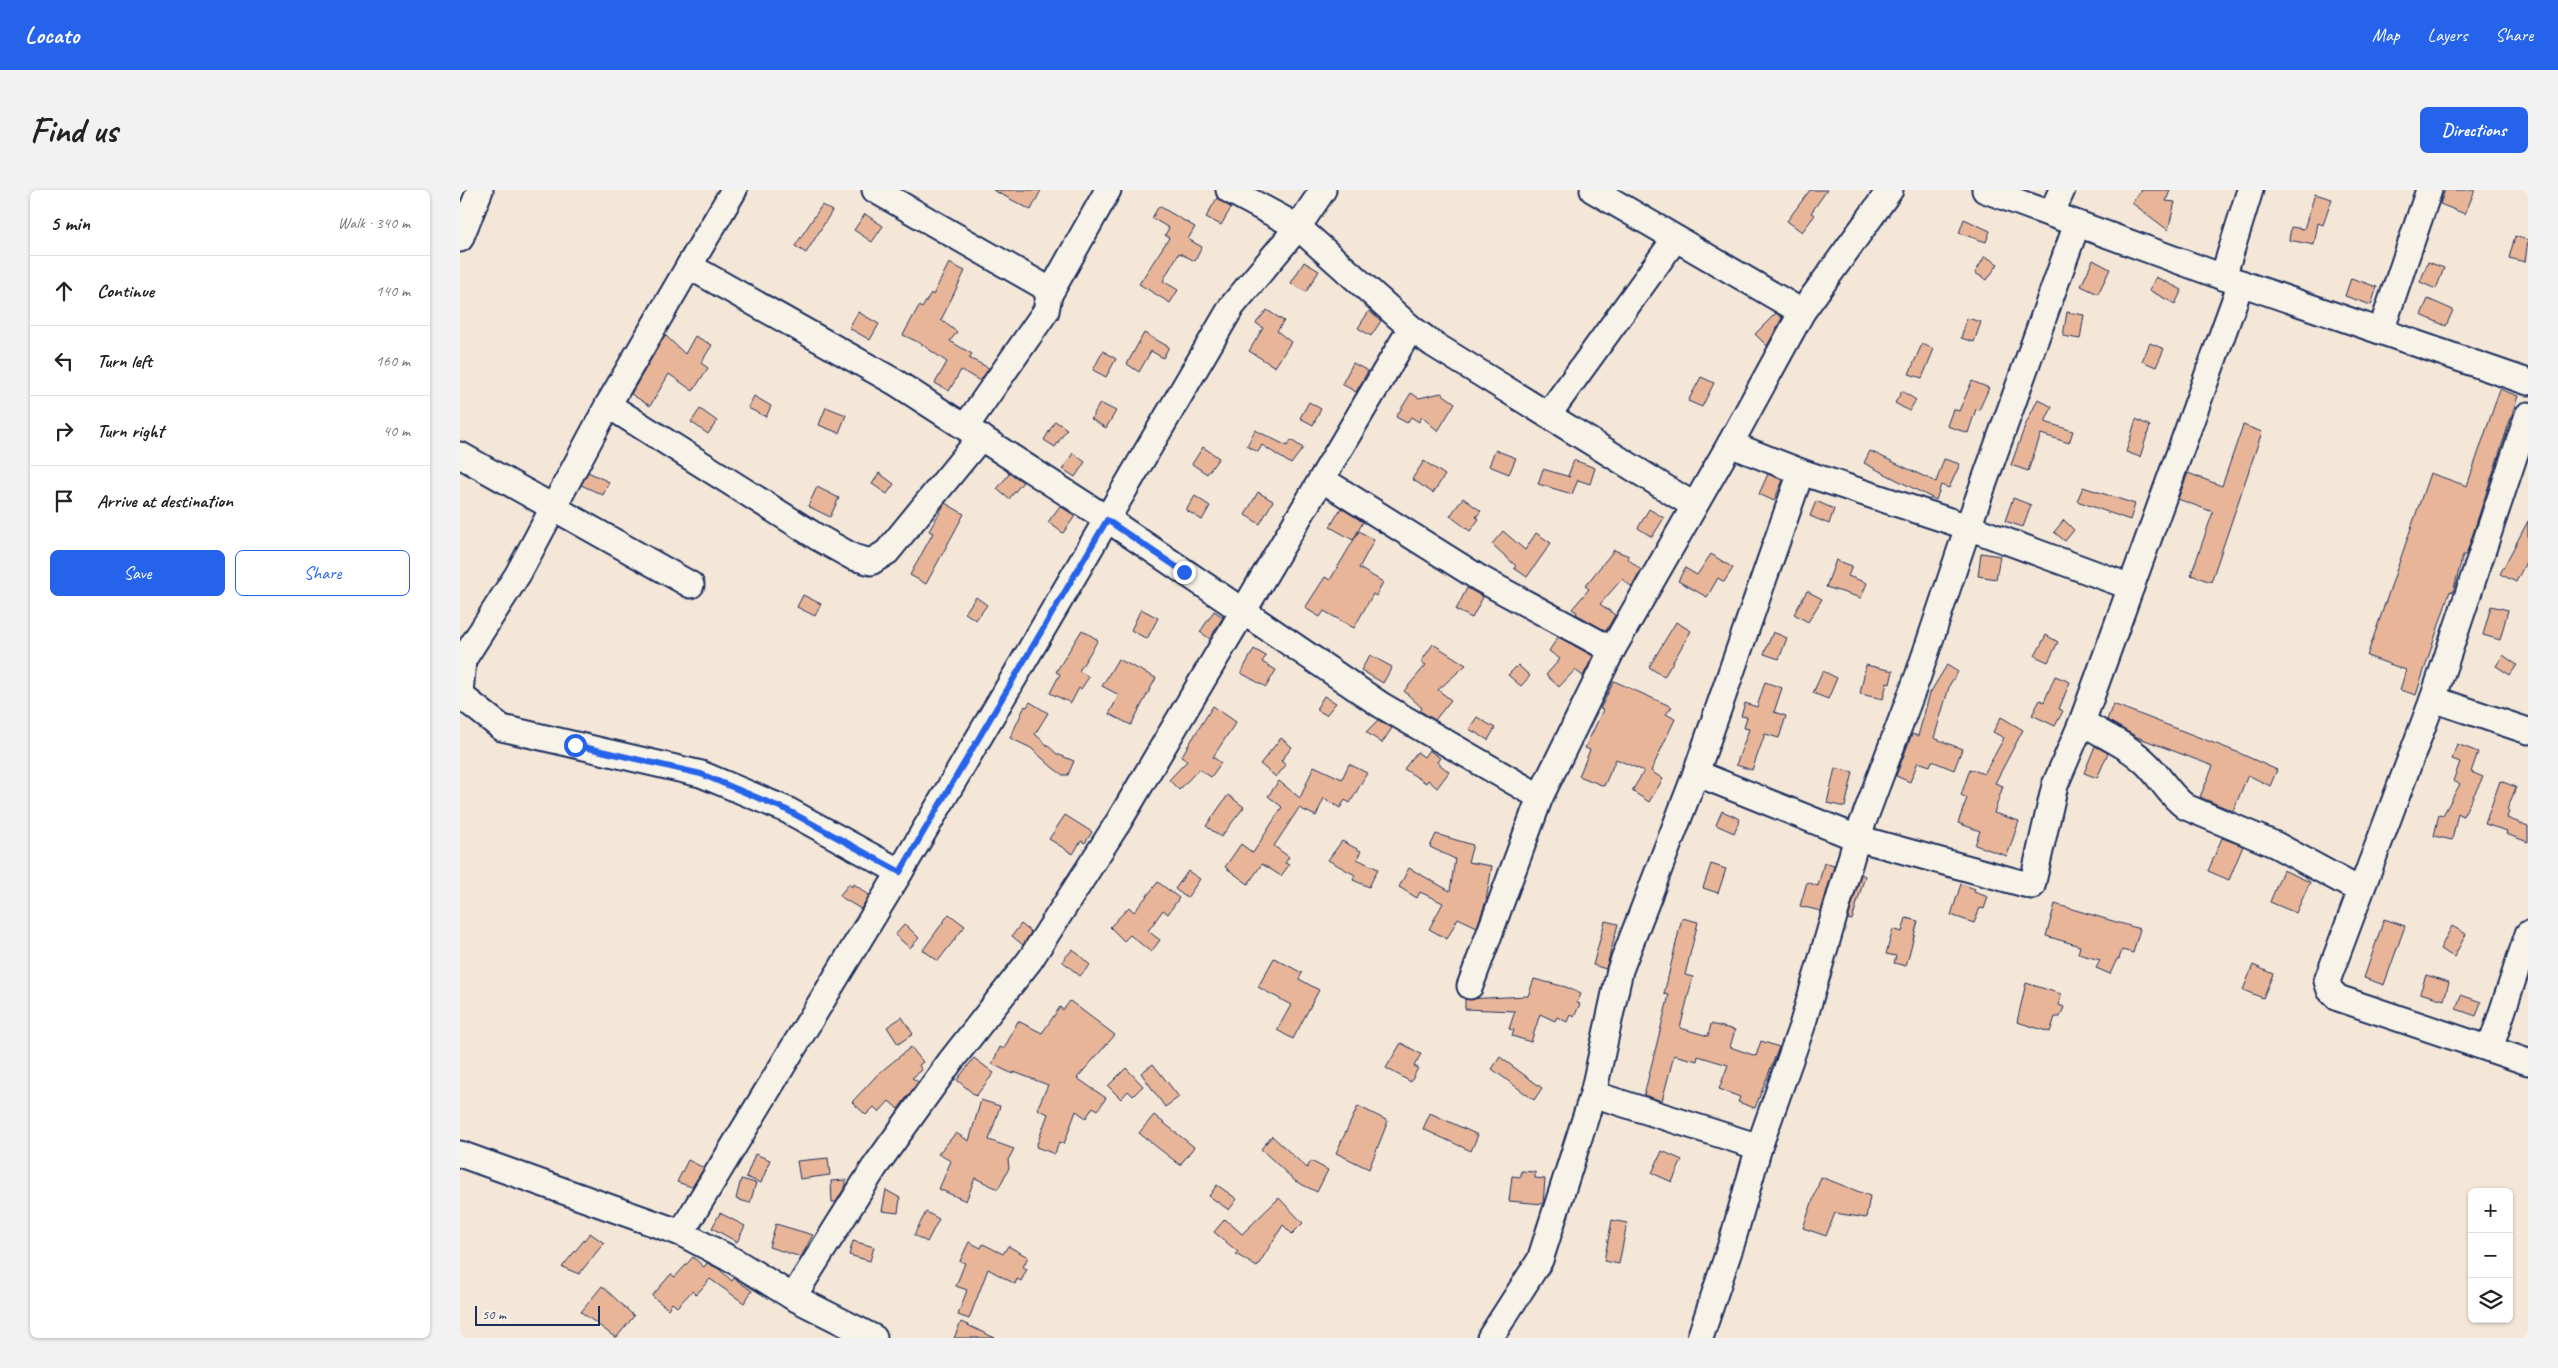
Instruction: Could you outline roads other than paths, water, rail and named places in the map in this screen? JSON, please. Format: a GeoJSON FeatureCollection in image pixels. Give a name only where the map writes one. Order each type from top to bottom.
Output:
{"type":"FeatureCollection","features":[{"type":"Feature","properties":{"kind":"street"},"geometry":{"type":"LineString","coordinates":[[460,239],[480,190]]}},
{"type":"Feature","properties":{"kind":"street"},"geometry":{"type":"LineString","coordinates":[[734,190],[608,405],[552,506],[518,574],[463,660],[460,694],[502,728],[701,774],[787,810],[900,872]]}},
{"type":"Feature","properties":{"kind":"street"},"geometry":{"type":"LineString","coordinates":[[875,190],[1043,286],[1049,295]]}},
{"type":"Feature","properties":{"kind":"street"},"geometry":{"type":"LineString","coordinates":[[608,405],[817,537],[853,557],[871,562],[886,552],[974,432],[1046,312],[1049,295],[1108,190]]}},
{"type":"Feature","properties":{"kind":"street"},"geometry":{"type":"LineString","coordinates":[[1229,190],[1298,227],[1411,328],[1433,344],[1694,505]]}},
{"type":"Feature","properties":{"kind":"street"},"geometry":{"type":"LineString","coordinates":[[681,1233],[900,872],[1232,306],[1298,227],[1323,190]]}},
{"type":"Feature","properties":{"kind":"street"},"geometry":{"type":"LineString","coordinates":[[1594,190],[1802,312]]}},
{"type":"Feature","properties":{"kind":"street"},"geometry":{"type":"LineString","coordinates":[[1470,986],[1540,796],[1612,650],[1730,444],[1802,312],[1890,190]]}},
{"type":"Feature","properties":{"kind":"street"},"geometry":{"type":"LineString","coordinates":[[1985,190],[2232,280],[2528,382]]}},
{"type":"Feature","properties":{"kind":"street"},"geometry":{"type":"LineString","coordinates":[[2051,214],[2062,190]]}},
{"type":"Feature","properties":{"kind":"street"},"geometry":{"type":"LineString","coordinates":[[1696,773],[1857,838],[2032,886],[2055,785],[2082,722],[2131,587],[2232,280],[2250,190]]}},
{"type":"Feature","properties":{"kind":"street"},"geometry":{"type":"LineString","coordinates":[[2381,331],[2429,190]]}},
{"type":"Feature","properties":{"kind":"street"},"geometry":{"type":"LineString","coordinates":[[1700,1338],[1732,1242],[1759,1147],[1802,1026],[1857,838],[1918,676],[1968,527],[2077,224]]}},
{"type":"Feature","properties":{"kind":"street"},"geometry":{"type":"LineString","coordinates":[[1548,415],[1675,239]]}},
{"type":"Feature","properties":{"kind":"street"},"geometry":{"type":"LineString","coordinates":[[689,266],[895,382],[1107,520],[1381,705],[1540,796]]}},
{"type":"Feature","properties":{"kind":"street"},"geometry":{"type":"LineString","coordinates":[[793,1297],[874,1168],[950,1062],[1030,960],[1119,821],[1199,682],[1244,612],[1411,328]]}},
{"type":"Feature","properties":{"kind":"street"},"geometry":{"type":"LineString","coordinates":[[2528,415],[2433,699],[2359,890],[2327,980],[2330,990],[2338,998],[2528,1062]]}},
{"type":"Feature","properties":{"kind":"street"},"geometry":{"type":"LineString","coordinates":[[1730,444],[1801,472],[1968,527],[2131,587]]}},
{"type":"Feature","properties":{"kind":"street"},"geometry":{"type":"LineString","coordinates":[[460,454],[690,585]]}},
{"type":"Feature","properties":{"kind":"street"},"geometry":{"type":"LineString","coordinates":[[1490,1338],[1540,1260],[1594,1094],[1620,970],[1696,773],[1801,472]]}},
{"type":"Feature","properties":{"kind":"street"},"geometry":{"type":"LineString","coordinates":[[1323,480],[1479,578],[1612,650]]}},
{"type":"Feature","properties":{"kind":"street"},"geometry":{"type":"LineString","coordinates":[[2433,699],[2528,731]]}},
{"type":"Feature","properties":{"kind":"street"},"geometry":{"type":"LineString","coordinates":[[2082,722],[2148,764],[2175,800],[2186,807],[2276,845],[2359,890]]}},
{"type":"Feature","properties":{"kind":"street"},"geometry":{"type":"LineString","coordinates":[[2490,1049],[2528,934]]}},
{"type":"Feature","properties":{"kind":"street"},"geometry":{"type":"LineString","coordinates":[[1594,1094],[1759,1147]]}},
{"type":"Feature","properties":{"kind":"street"},"geometry":{"type":"LineString","coordinates":[[460,1154],[681,1233],[742,1266],[793,1297],[874,1338]]}}]}
